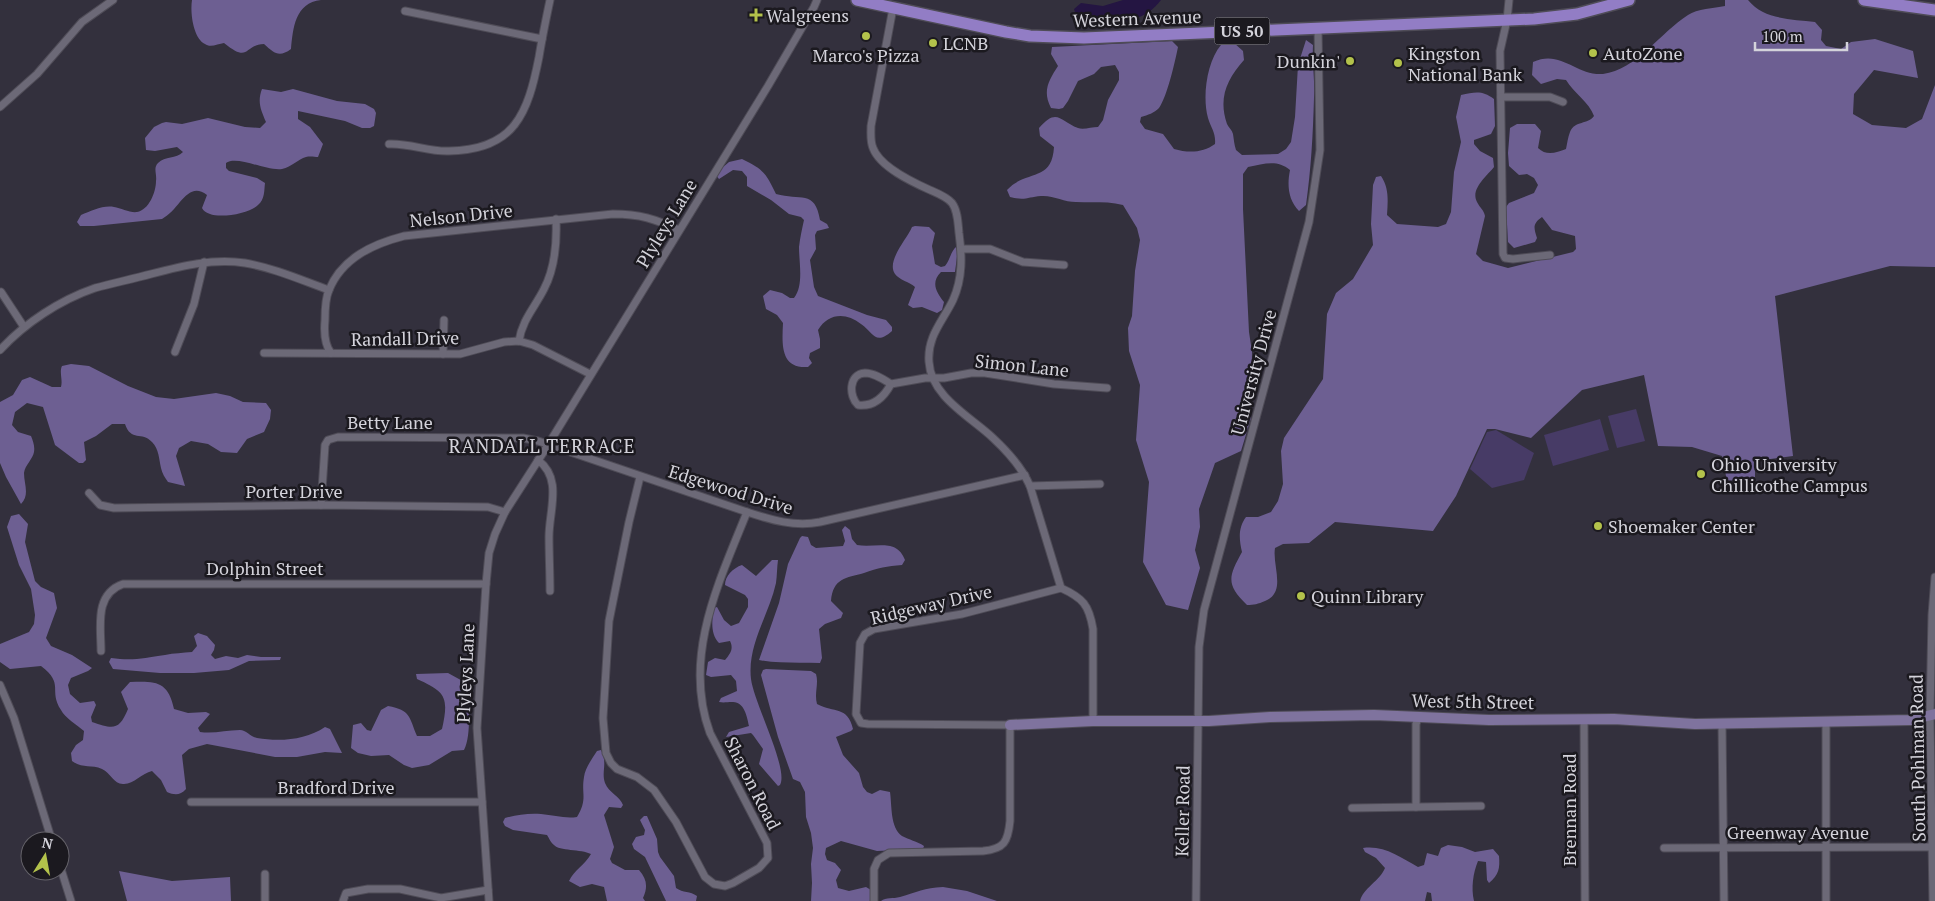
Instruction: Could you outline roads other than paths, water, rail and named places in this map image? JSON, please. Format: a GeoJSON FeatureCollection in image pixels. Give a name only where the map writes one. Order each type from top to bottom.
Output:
{"type":"FeatureCollection","features":[{"type":"Feature","properties":{"kind":"main road","name":"Western Avenue"},"geometry":{"type":"LineString","coordinates":[[857,0],[996,30],[1055,38],[1507,20],[1577,14],[1629,0]]}},
{"type":"Feature","properties":{"kind":"main road"},"geometry":{"type":"LineString","coordinates":[[1864,0],[1935,10]]}},
{"type":"Feature","properties":{"kind":"street"},"geometry":{"type":"LineString","coordinates":[[0,107],[37,74],[82,22],[113,0]]}},
{"type":"Feature","properties":{"kind":"street"},"geometry":{"type":"LineString","coordinates":[[388,144],[403,144],[437,151],[478,148],[499,139],[512,128],[528,103],[532,90],[550,0]]}},
{"type":"Feature","properties":{"kind":"street","name":"Plyleys Lane"},"geometry":{"type":"LineString","coordinates":[[489,901],[477,728],[489,552],[504,512],[548,445],[768,86],[814,7],[816,0]]}},
{"type":"Feature","properties":{"kind":"street"},"geometry":{"type":"LineString","coordinates":[[1509,0],[1507,20],[1500,51],[1503,254],[1505,258],[1513,259],[1550,255]]}},
{"type":"Feature","properties":{"kind":"street"},"geometry":{"type":"LineString","coordinates":[[893,8],[871,126],[870,138],[873,149],[878,157],[905,178],[940,194],[952,204],[957,218],[961,249],[960,274],[957,288],[953,300],[933,333],[930,343],[929,365],[934,378],[955,406],[993,437],[1026,475],[1061,588],[1074,594],[1085,603],[1090,614],[1093,629],[1094,721]]}},
{"type":"Feature","properties":{"kind":"street"},"geometry":{"type":"LineString","coordinates":[[405,11],[542,38]]}},
{"type":"Feature","properties":{"kind":"street","name":"University Drive"},"geometry":{"type":"LineString","coordinates":[[1198,721],[1199,647],[1204,610],[1309,222],[1315,192],[1320,150],[1318,28]]}},
{"type":"Feature","properties":{"kind":"street"},"geometry":{"type":"LineString","coordinates":[[1501,97],[1550,97],[1563,102]]}},
{"type":"Feature","properties":{"kind":"street","name":"Nelson Drive"},"geometry":{"type":"LineString","coordinates":[[331,353],[328,348],[325,327],[326,303],[329,290],[339,273],[351,260],[365,249],[380,242],[404,236],[556,219],[629,214],[656,219],[679,230]]}},
{"type":"Feature","properties":{"kind":"street"},"geometry":{"type":"LineString","coordinates":[[518,341],[522,325],[545,288],[550,274],[554,254],[556,219]]}},
{"type":"Feature","properties":{"kind":"street"},"geometry":{"type":"LineString","coordinates":[[961,249],[990,249],[1022,262],[1064,265]]}},
{"type":"Feature","properties":{"kind":"street"},"geometry":{"type":"LineString","coordinates":[[175,352],[194,304],[204,262]]}},
{"type":"Feature","properties":{"kind":"street"},"geometry":{"type":"LineString","coordinates":[[0,350],[24,327],[62,303],[94,289],[204,262],[245,263],[272,269],[329,290]]}},
{"type":"Feature","properties":{"kind":"street"},"geometry":{"type":"LineString","coordinates":[[1,292],[24,327]]}},
{"type":"Feature","properties":{"kind":"street"},"geometry":{"type":"LineString","coordinates":[[443,354],[444,320]]}},
{"type":"Feature","properties":{"kind":"street","name":"Randall Drive"},"geometry":{"type":"LineString","coordinates":[[264,353],[460,354],[504,342],[518,341],[533,345],[590,374]]}},
{"type":"Feature","properties":{"kind":"street","name":"Simon Lane"},"geometry":{"type":"LineString","coordinates":[[891,384],[985,373],[1054,384],[1107,388]]}},
{"type":"Feature","properties":{"kind":"street"},"geometry":{"type":"LineString","coordinates":[[859,374],[872,374],[891,384],[880,400],[870,406],[858,405],[854,402],[852,396],[853,381],[859,374]]}},
{"type":"Feature","properties":{"kind":"street","name":"Betty Lane"},"geometry":{"type":"LineString","coordinates":[[321,506],[325,445],[328,440],[333,438],[504,437],[523,438],[548,445]]}},
{"type":"Feature","properties":{"kind":"street","name":"Edgewood Drive"},"geometry":{"type":"LineString","coordinates":[[548,445],[640,477],[785,523],[810,524],[1026,475]]}},
{"type":"Feature","properties":{"kind":"street"},"geometry":{"type":"LineString","coordinates":[[538,460],[545,465],[549,472],[554,492],[549,534],[550,591]]}},
{"type":"Feature","properties":{"kind":"street","name":"Sharon Road"},"geometry":{"type":"LineString","coordinates":[[640,477],[609,621],[603,718],[606,754],[617,769],[637,778],[654,790],[676,822],[705,877],[720,886],[733,883],[759,868],[764,864],[768,852],[767,843],[710,733],[704,716],[699,681],[708,615],[719,581],[747,512]]}},
{"type":"Feature","properties":{"kind":"street"},"geometry":{"type":"LineString","coordinates":[[1030,486],[1100,484]]}},
{"type":"Feature","properties":{"kind":"street","name":"Porter Drive"},"geometry":{"type":"LineString","coordinates":[[89,493],[100,505],[114,508],[488,507],[504,512]]}},
{"type":"Feature","properties":{"kind":"street","name":"South Pohlman Road"},"geometry":{"type":"LineString","coordinates":[[1933,901],[1932,615],[1935,579]]}},
{"type":"Feature","properties":{"kind":"street","name":"Dolphin Street"},"geometry":{"type":"LineString","coordinates":[[101,651],[103,601],[111,589],[123,584],[486,584]]}},
{"type":"Feature","properties":{"kind":"street","name":"Ridgeway Drive"},"geometry":{"type":"LineString","coordinates":[[1010,725],[861,723],[856,714],[860,643],[865,634],[874,628],[962,614],[1061,588]]}},
{"type":"Feature","properties":{"kind":"street"},"geometry":{"type":"LineString","coordinates":[[0,685],[14,718],[49,831]]}},
{"type":"Feature","properties":{"kind":"street","name":"West 5th Street"},"geometry":{"type":"LineString","coordinates":[[1010,725],[1094,721],[1198,721],[1270,716],[1419,716],[1489,720],[1584,719],[1722,723],[1912,720],[1933,715]]}},
{"type":"Feature","properties":{"kind":"street"},"geometry":{"type":"LineString","coordinates":[[1416,807],[1416,724],[1419,716]]}},
{"type":"Feature","properties":{"kind":"street","name":"Brennan Road"},"geometry":{"type":"LineString","coordinates":[[1584,719],[1585,901]]}},
{"type":"Feature","properties":{"kind":"street","name":"Keller Road"},"geometry":{"type":"LineString","coordinates":[[1196,901],[1198,721]]}},
{"type":"Feature","properties":{"kind":"street"},"geometry":{"type":"LineString","coordinates":[[1826,721],[1826,901]]}},
{"type":"Feature","properties":{"kind":"street"},"geometry":{"type":"LineString","coordinates":[[1722,723],[1724,901]]}},
{"type":"Feature","properties":{"kind":"street"},"geometry":{"type":"LineString","coordinates":[[874,901],[874,869],[878,860],[889,853],[996,850],[1005,843],[1009,833],[1010,821],[1010,725]]}},
{"type":"Feature","properties":{"kind":"street","name":"Bradford Drive"},"geometry":{"type":"LineString","coordinates":[[191,802],[482,802]]}},
{"type":"Feature","properties":{"kind":"street"},"geometry":{"type":"LineString","coordinates":[[1352,808],[1481,806]]}},
{"type":"Feature","properties":{"kind":"street","name":"Greenway Avenue"},"geometry":{"type":"LineString","coordinates":[[1664,848],[1933,847]]}},
{"type":"Feature","properties":{"kind":"street"},"geometry":{"type":"LineString","coordinates":[[265,874],[265,901]]}},
{"type":"Feature","properties":{"kind":"street"},"geometry":{"type":"LineString","coordinates":[[65,881],[71,901]]}},
{"type":"Feature","properties":{"kind":"street"},"geometry":{"type":"LineString","coordinates":[[343,901],[346,894],[368,889],[400,889],[441,898],[488,890]]}},
{"type":"Feature","properties":{"kind":"place","name":"Walgreens"},"geometry":{"type":"Point","coordinates":[756,15]}},
{"type":"Feature","properties":{"kind":"place","name":"Marco's Pizza"},"geometry":{"type":"Point","coordinates":[866,36]}},
{"type":"Feature","properties":{"kind":"place","name":"LCNB"},"geometry":{"type":"Point","coordinates":[933,43]}},
{"type":"Feature","properties":{"kind":"place","name":"AutoZone"},"geometry":{"type":"Point","coordinates":[1593,53]}},
{"type":"Feature","properties":{"kind":"place","name":"Dunkin'"},"geometry":{"type":"Point","coordinates":[1350,61]}},
{"type":"Feature","properties":{"kind":"place","name":"Kingston National Bank"},"geometry":{"type":"Point","coordinates":[1398,63]}},
{"type":"Feature","properties":{"kind":"place","name":"Ohio University Chillicothe Campus"},"geometry":{"type":"Point","coordinates":[1701,474]}},
{"type":"Feature","properties":{"kind":"place","name":"Shoemaker Center"},"geometry":{"type":"Point","coordinates":[1598,526]}},
{"type":"Feature","properties":{"kind":"place","name":"Quinn Library"},"geometry":{"type":"Point","coordinates":[1301,596]}},
{"type":"Feature","properties":{"kind":"district","name":"RANDALL TERRACE"},"geometry":{"type":"Point","coordinates":[542,445]}}]}
